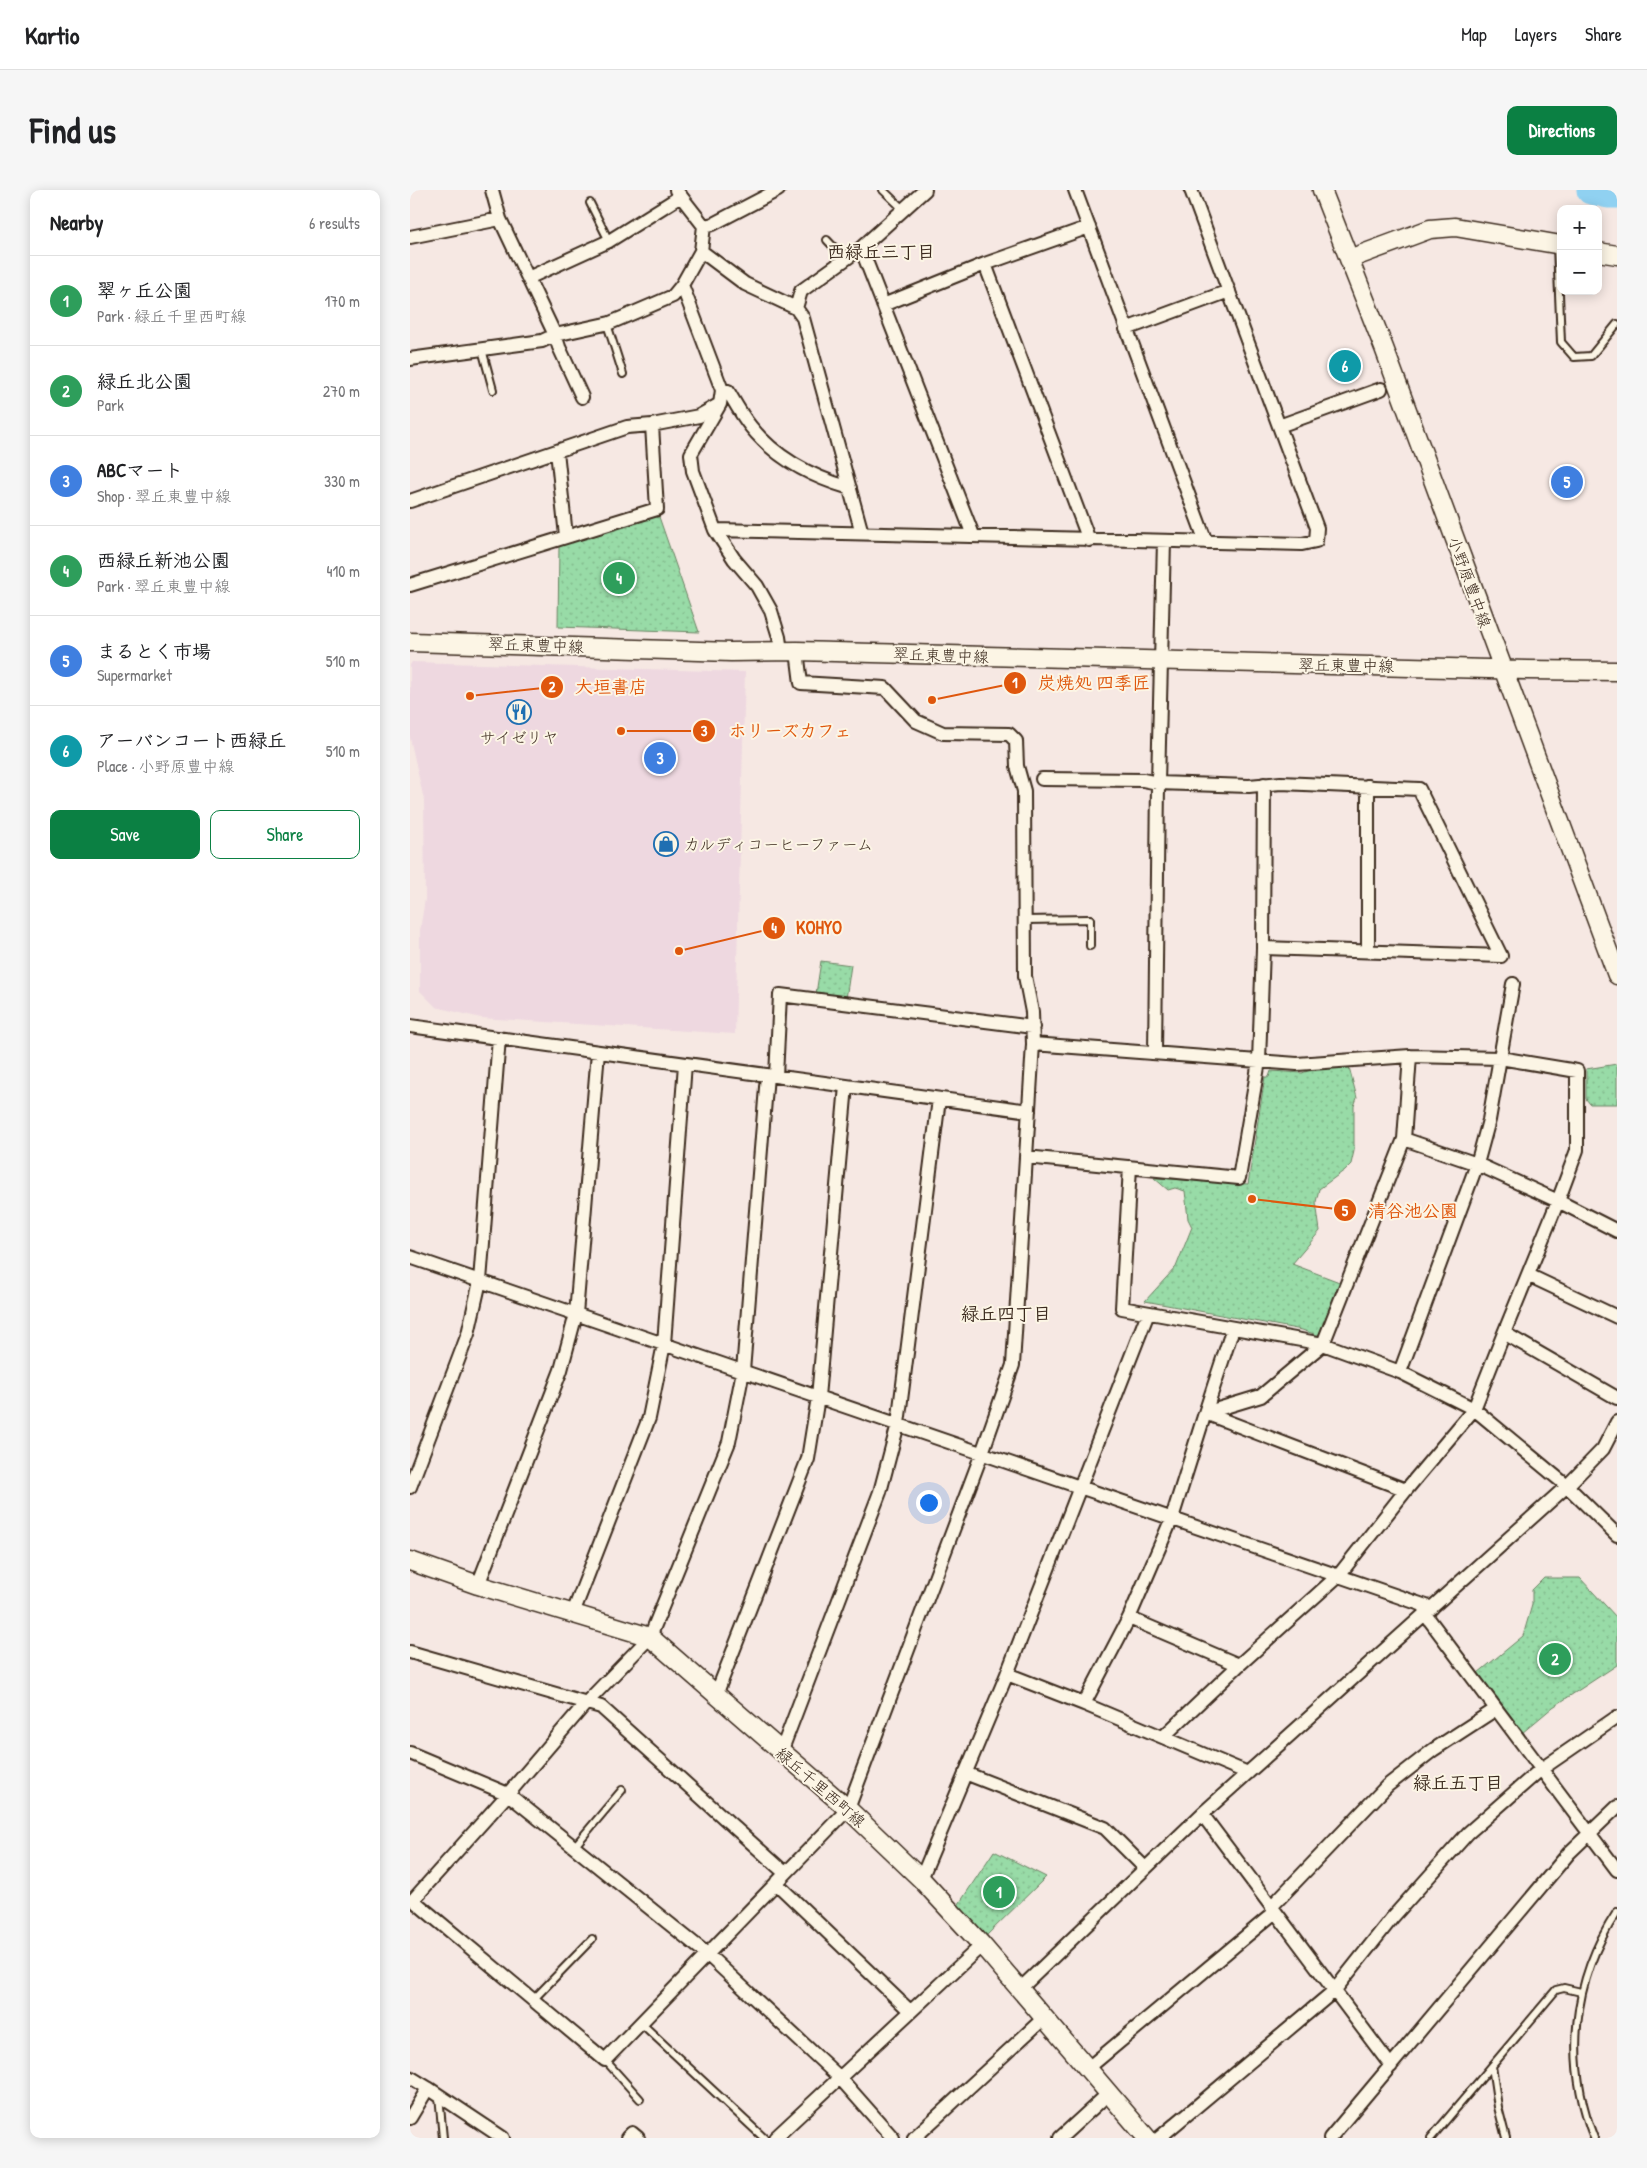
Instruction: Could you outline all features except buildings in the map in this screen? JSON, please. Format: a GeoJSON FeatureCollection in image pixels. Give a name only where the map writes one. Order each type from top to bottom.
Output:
{"type":"FeatureCollection","features":[{"type":"Feature","properties":{"kind":"street"},"geometry":{"type":"LineString","coordinates":[[492,190],[500,219],[555,334],[559,348],[582,397]]}},
{"type":"Feature","properties":{"kind":"street"},"geometry":{"type":"LineString","coordinates":[[704,226],[712,224],[778,190]]}},
{"type":"Feature","properties":{"kind":"street"},"geometry":{"type":"LineString","coordinates":[[796,308],[801,291],[862,248],[925,190]]}},
{"type":"Feature","properties":{"kind":"street"},"geometry":{"type":"LineString","coordinates":[[1075,190],[1206,542]]}},
{"type":"Feature","properties":{"kind":"street"},"geometry":{"type":"LineString","coordinates":[[715,530],[1302,544],[1316,541],[1317,528],[1191,190]]}},
{"type":"Feature","properties":{"kind":"street","name":"小野原豊中線"},"geometry":{"type":"LineString","coordinates":[[1322,190],[1350,259],[1617,976]]}},
{"type":"Feature","properties":{"kind":"street"},"geometry":{"type":"LineString","coordinates":[[410,358],[542,341],[555,334],[607,324],[672,296],[682,285],[701,251],[704,226],[678,193],[608,240],[528,278]]}},
{"type":"Feature","properties":{"kind":"street"},"geometry":{"type":"LineString","coordinates":[[410,237],[500,219]]}},
{"type":"Feature","properties":{"kind":"street"},"geometry":{"type":"LineString","coordinates":[[883,304],[985,264],[1088,227]]}},
{"type":"Feature","properties":{"kind":"street"},"geometry":{"type":"LineString","coordinates":[[1350,259],[1430,229],[1443,227],[1455,227],[1557,245]]}},
{"type":"Feature","properties":{"kind":"street"},"geometry":{"type":"LineString","coordinates":[[862,248],[973,535]]}},
{"type":"Feature","properties":{"kind":"street"},"geometry":{"type":"LineString","coordinates":[[701,251],[745,284],[796,308],[803,318],[862,533]]}},
{"type":"Feature","properties":{"kind":"street"},"geometry":{"type":"LineString","coordinates":[[1602,253],[1617,255]]}},
{"type":"Feature","properties":{"kind":"street"},"geometry":{"type":"LineString","coordinates":[[985,264],[1089,540]]}},
{"type":"Feature","properties":{"kind":"street"},"geometry":{"type":"LineString","coordinates":[[682,285],[722,390],[720,404],[692,454],[693,472],[715,530],[734,559],[756,586],[771,611],[779,637],[789,651],[801,683],[885,688],[916,721],[942,733],[1009,734],[1016,741],[1017,766],[1024,791],[1026,976],[1032,1028],[1033,1044],[1013,1365],[982,1453],[848,1809],[605,2060],[413,1900],[586,1704],[650,1637],[729,1442],[743,1371],[780,995],[1032,1028]]}},
{"type":"Feature","properties":{"kind":"street"},"geometry":{"type":"LineString","coordinates":[[1126,329],[1229,291]]}},
{"type":"Feature","properties":{"kind":"street"},"geometry":{"type":"LineString","coordinates":[[1279,426],[1381,389]]}},
{"type":"Feature","properties":{"kind":"street"},"geometry":{"type":"LineString","coordinates":[[722,390],[728,391],[755,432],[789,462],[821,479],[850,488]]}},
{"type":"Feature","properties":{"kind":"street"},"geometry":{"type":"LineString","coordinates":[[410,501],[627,427],[652,425],[699,416],[720,404]]}},
{"type":"Feature","properties":{"kind":"street"},"geometry":{"type":"LineString","coordinates":[[410,585],[657,509],[652,425]]}},
{"type":"Feature","properties":{"kind":"street"},"geometry":{"type":"LineString","coordinates":[[557,451],[566,536]]}},
{"type":"Feature","properties":{"kind":"street"},"geometry":{"type":"LineString","coordinates":[[1155,1053],[1158,783],[1164,541]]}},
{"type":"Feature","properties":{"kind":"street","name":"翠丘東豊中線"},"geometry":{"type":"LineString","coordinates":[[410,642],[731,652],[789,651],[1502,670],[1617,671]]}},
{"type":"Feature","properties":{"kind":"street"},"geometry":{"type":"LineString","coordinates":[[1042,779],[1143,780],[1158,783],[1281,783],[1420,789],[1501,956],[1263,948]]}},
{"type":"Feature","properties":{"kind":"street"},"geometry":{"type":"LineString","coordinates":[[1026,1157],[1239,1178],[1259,1061],[1263,948],[1264,784]]}},
{"type":"Feature","properties":{"kind":"street"},"geometry":{"type":"LineString","coordinates":[[1368,786],[1368,951]]}},
{"type":"Feature","properties":{"kind":"street"},"geometry":{"type":"LineString","coordinates":[[1400,1372],[1478,1164],[1489,1120],[1513,984]]}},
{"type":"Feature","properties":{"kind":"street"},"geometry":{"type":"LineString","coordinates":[[410,1026],[1029,1111]]}},
{"type":"Feature","properties":{"kind":"street"},"geometry":{"type":"LineString","coordinates":[[410,1487],[468,1334],[480,1281],[498,1038]]}},
{"type":"Feature","properties":{"kind":"street"},"geometry":{"type":"LineString","coordinates":[[1033,1044],[1297,1064],[1410,1056],[1500,1058],[1577,1071],[1577,1150],[1474,1409],[1406,1490],[1339,1575],[1239,1665],[1163,1737]]}},
{"type":"Feature","properties":{"kind":"street"},"geometry":{"type":"LineString","coordinates":[[478,1585],[561,1370],[576,1314],[598,1052]]}},
{"type":"Feature","properties":{"kind":"street"},"geometry":{"type":"LineString","coordinates":[[1205,1413],[1261,1396],[1324,1344],[1404,1140],[1410,1056]]}},
{"type":"Feature","properties":{"kind":"street"},"geometry":{"type":"LineString","coordinates":[[572,1613],[649,1418],[664,1344],[685,1064]]}},
{"type":"Feature","properties":{"kind":"street"},"geometry":{"type":"LineString","coordinates":[[716,1695],[808,1460],[818,1397],[846,1086]]}},
{"type":"Feature","properties":{"kind":"street"},"geometry":{"type":"LineString","coordinates":[[781,1752],[880,1492],[898,1424],[939,1099]]}},
{"type":"Feature","properties":{"kind":"street"},"geometry":{"type":"LineString","coordinates":[[1404,1140],[1478,1164],[1617,1231]]}},
{"type":"Feature","properties":{"kind":"street"},"geometry":{"type":"LineString","coordinates":[[1130,1167],[1122,1308],[1324,1344],[1400,1372],[1474,1409],[1567,1486],[1617,1535]]}},
{"type":"Feature","properties":{"kind":"street"},"geometry":{"type":"LineString","coordinates":[[410,1257],[1339,1575],[1429,1611],[1540,1770],[1590,1832],[1617,1870]]}},
{"type":"Feature","properties":{"kind":"street"},"geometry":{"type":"LineString","coordinates":[[1528,1275],[1617,1317]]}},
{"type":"Feature","properties":{"kind":"street"},"geometry":{"type":"LineString","coordinates":[[920,1879],[1007,1674],[1148,1313]]}},
{"type":"Feature","properties":{"kind":"street"},"geometry":{"type":"LineString","coordinates":[[1084,1704],[1130,1618],[1172,1518],[1233,1328]]}},
{"type":"Feature","properties":{"kind":"street"},"geometry":{"type":"LineString","coordinates":[[1504,1334],[1617,1398]]}},
{"type":"Feature","properties":{"kind":"street"},"geometry":{"type":"LineString","coordinates":[[1205,1413],[1406,1490]]}},
{"type":"Feature","properties":{"kind":"street"},"geometry":{"type":"LineString","coordinates":[[1020,1989],[1202,1814],[1567,1486],[1603,1449],[1617,1422]]}},
{"type":"Feature","properties":{"kind":"street","name":"緑丘千里西町線"},"geometry":{"type":"LineString","coordinates":[[410,1561],[478,1585],[650,1637],[848,1809],[920,1879],[982,1945],[1147,2138]]}},
{"type":"Feature","properties":{"kind":"street"},"geometry":{"type":"LineString","coordinates":[[1130,1618],[1239,1665]]}},
{"type":"Feature","properties":{"kind":"street"},"geometry":{"type":"LineString","coordinates":[[410,1652],[601,1707],[785,1873]]}},
{"type":"Feature","properties":{"kind":"street"},"geometry":{"type":"LineString","coordinates":[[1007,1674],[1084,1704],[1248,1773]]}},
{"type":"Feature","properties":{"kind":"street"},"geometry":{"type":"LineString","coordinates":[[1087,2069],[1273,1909],[1387,1786],[1433,1750],[1496,1709]]}},
{"type":"Feature","properties":{"kind":"street"},"geometry":{"type":"LineString","coordinates":[[1159,2138],[1334,1991],[1392,1918],[1468,1832],[1540,1770],[1617,1717]]}},
{"type":"Feature","properties":{"kind":"street"},"geometry":{"type":"LineString","coordinates":[[410,1753],[508,1794],[707,1954],[840,2078],[892,2138]]}},
{"type":"Feature","properties":{"kind":"street"},"geometry":{"type":"LineString","coordinates":[[965,1773],[1105,1828],[1144,1868]]}},
{"type":"Feature","properties":{"kind":"street"},"geometry":{"type":"LineString","coordinates":[[1330,2138],[1569,1853],[1617,1807]]}},
{"type":"Feature","properties":{"kind":"street"},"geometry":{"type":"LineString","coordinates":[[1202,1814],[1391,2066]]}},
{"type":"Feature","properties":{"kind":"street"},"geometry":{"type":"LineString","coordinates":[[776,1883],[910,2011]]}},
{"type":"Feature","properties":{"kind":"street"},"geometry":{"type":"LineString","coordinates":[[775,2138],[982,1945]]}},
{"type":"Feature","properties":{"kind":"street"},"geometry":{"type":"LineString","coordinates":[[914,2138],[1044,2018]]}},
{"type":"Feature","properties":{"kind":"street"},"geometry":{"type":"LineString","coordinates":[[410,2077],[503,2138]]}},
{"type":"Feature","properties":{"kind":"street"},"geometry":{"type":"LineString","coordinates":[[410,2118],[433,2092]]}},
{"type":"Feature","properties":{"kind":"street"},"geometry":{"type":"LineString","coordinates":[[1060,2138],[1108,2094]]}},
{"type":"Feature","properties":{"kind":"street"},"geometry":{"type":"LineString","coordinates":[[627,2138],[632,2133],[638,2138]]}},
{"type":"Feature","properties":{"kind":"lane"},"geometry":{"type":"LineString","coordinates":[[883,190],[904,210]]}},
{"type":"Feature","properties":{"kind":"lane"},"geometry":{"type":"LineString","coordinates":[[590,203],[608,240]]}},
{"type":"Feature","properties":{"kind":"lane"},"geometry":{"type":"LineString","coordinates":[[827,240],[846,260]]}},
{"type":"Feature","properties":{"kind":"lane"},"geometry":{"type":"LineString","coordinates":[[1559,250],[1561,342],[1574,357],[1591,356],[1617,324]]}},
{"type":"Feature","properties":{"kind":"lane"},"geometry":{"type":"LineString","coordinates":[[607,324],[623,374]]}},
{"type":"Feature","properties":{"kind":"lane"},"geometry":{"type":"LineString","coordinates":[[482,350],[493,390]]}},
{"type":"Feature","properties":{"kind":"lane"},"geometry":{"type":"LineString","coordinates":[[1025,920],[1090,920],[1090,946]]}},
{"type":"Feature","properties":{"kind":"lane"},"geometry":{"type":"LineString","coordinates":[[574,1847],[622,1790]]}},
{"type":"Feature","properties":{"kind":"lane"},"geometry":{"type":"LineString","coordinates":[[1594,2138],[1582,2102],[1577,2065],[1576,2030],[1581,1992],[1596,1948],[1617,1912]]}},
{"type":"Feature","properties":{"kind":"lane"},"geometry":{"type":"LineString","coordinates":[[533,2000],[592,1939]]}},
{"type":"Feature","properties":{"kind":"lane"},"geometry":{"type":"LineString","coordinates":[[1431,2138],[1556,1990],[1564,1988],[1581,1992]]}},
{"type":"Feature","properties":{"kind":"lane"},"geometry":{"type":"LineString","coordinates":[[641,2023],[764,2138]]}},
{"type":"Feature","properties":{"kind":"lane"},"geometry":{"type":"LineString","coordinates":[[605,2060],[640,2099]]}},
{"type":"Feature","properties":{"kind":"lane"},"geometry":{"type":"LineString","coordinates":[[1492,2066],[1498,2107],[1506,2138]]}},
{"type":"Feature","properties":{"kind":"lane"},"geometry":{"type":"LineString","coordinates":[[433,2092],[443,2138]]}},
{"type":"Feature","properties":{"kind":"shaded area"},"geometry":{"type":"Polygon","coordinates":[[[412,662],[745,672],[735,1034],[481,1018],[436,1007],[420,991],[420,930],[425,899],[424,800],[410,738],[410,665],[412,662]]]}},
{"type":"Feature","properties":{"kind":"green space"},"geometry":{"type":"Polygon","coordinates":[[[658,514],[699,632],[558,627],[559,545],[658,514]]]}},
{"type":"Feature","properties":{"kind":"green space"},"geometry":{"type":"Polygon","coordinates":[[[821,961],[851,965],[846,999],[816,994],[821,961]]]}},
{"type":"Feature","properties":{"kind":"green space"},"geometry":{"type":"Polygon","coordinates":[[[1617,1064],[1617,1104],[1590,1104],[1586,1099],[1586,1069],[1617,1064]]]}},
{"type":"Feature","properties":{"kind":"green space"},"geometry":{"type":"Polygon","coordinates":[[[1319,1067],[1349,1067],[1357,1098],[1354,1106],[1354,1151],[1351,1164],[1319,1189],[1316,1202],[1320,1231],[1292,1264],[1342,1283],[1323,1332],[1317,1335],[1302,1330],[1145,1301],[1176,1267],[1192,1227],[1188,1219],[1185,1191],[1175,1188],[1168,1190],[1154,1178],[1248,1184],[1265,1077],[1269,1077],[1271,1071],[1302,1073],[1319,1067]]]}},
{"type":"Feature","properties":{"kind":"green space"},"geometry":{"type":"Polygon","coordinates":[[[1544,1578],[1580,1578],[1617,1618],[1617,1665],[1553,1707],[1522,1733],[1478,1673],[1523,1636],[1532,1605],[1532,1590],[1544,1578]]]}},
{"type":"Feature","properties":{"kind":"green space"},"geometry":{"type":"Polygon","coordinates":[[[994,1851],[1046,1877],[984,1938],[957,1907],[994,1851]]]}},
{"type":"Feature","properties":{"kind":"waterway"},"geometry":{"type":"LineString","coordinates":[[1591,190],[1617,194]]}},
{"type":"Feature","properties":{"kind":"place","name":"アーバンコート西緑丘"},"geometry":{"type":"Point","coordinates":[1345,366]}},
{"type":"Feature","properties":{"kind":"place","name":"まるとく市場"},"geometry":{"type":"Point","coordinates":[1567,482]}},
{"type":"Feature","properties":{"kind":"place","name":"西緑丘新池公園"},"geometry":{"type":"Point","coordinates":[619,578]}},
{"type":"Feature","properties":{"kind":"place","name":"大垣書店"},"geometry":{"type":"Point","coordinates":[470,696]}},
{"type":"Feature","properties":{"kind":"place","name":"炭焼処 四季匠"},"geometry":{"type":"Point","coordinates":[932,700]}},
{"type":"Feature","properties":{"kind":"place","name":"サイゼリヤ"},"geometry":{"type":"Point","coordinates":[519,712]}},
{"type":"Feature","properties":{"kind":"place","name":"ホリーズカフェ"},"geometry":{"type":"Point","coordinates":[621,731]}},
{"type":"Feature","properties":{"kind":"place","name":"ABCマート"},"geometry":{"type":"Point","coordinates":[660,758]}},
{"type":"Feature","properties":{"kind":"place","name":"カルディコーヒーファーム"},"geometry":{"type":"Point","coordinates":[666,844]}},
{"type":"Feature","properties":{"kind":"place","name":"KOHYO"},"geometry":{"type":"Point","coordinates":[679,951]}},
{"type":"Feature","properties":{"kind":"place","name":"清谷池公園"},"geometry":{"type":"Point","coordinates":[1252,1199]}},
{"type":"Feature","properties":{"kind":"place","name":"緑丘北公園"},"geometry":{"type":"Point","coordinates":[1555,1659]}},
{"type":"Feature","properties":{"kind":"place","name":"翠ヶ丘公園"},"geometry":{"type":"Point","coordinates":[999,1892]}},
{"type":"Feature","properties":{"kind":"district","name":"西緑丘三丁目"},"geometry":{"type":"Point","coordinates":[881,252]}},
{"type":"Feature","properties":{"kind":"district","name":"緑丘四丁目"},"geometry":{"type":"Point","coordinates":[1006,1314]}},
{"type":"Feature","properties":{"kind":"district","name":"緑丘五丁目"},"geometry":{"type":"Point","coordinates":[1458,1783]}}]}
